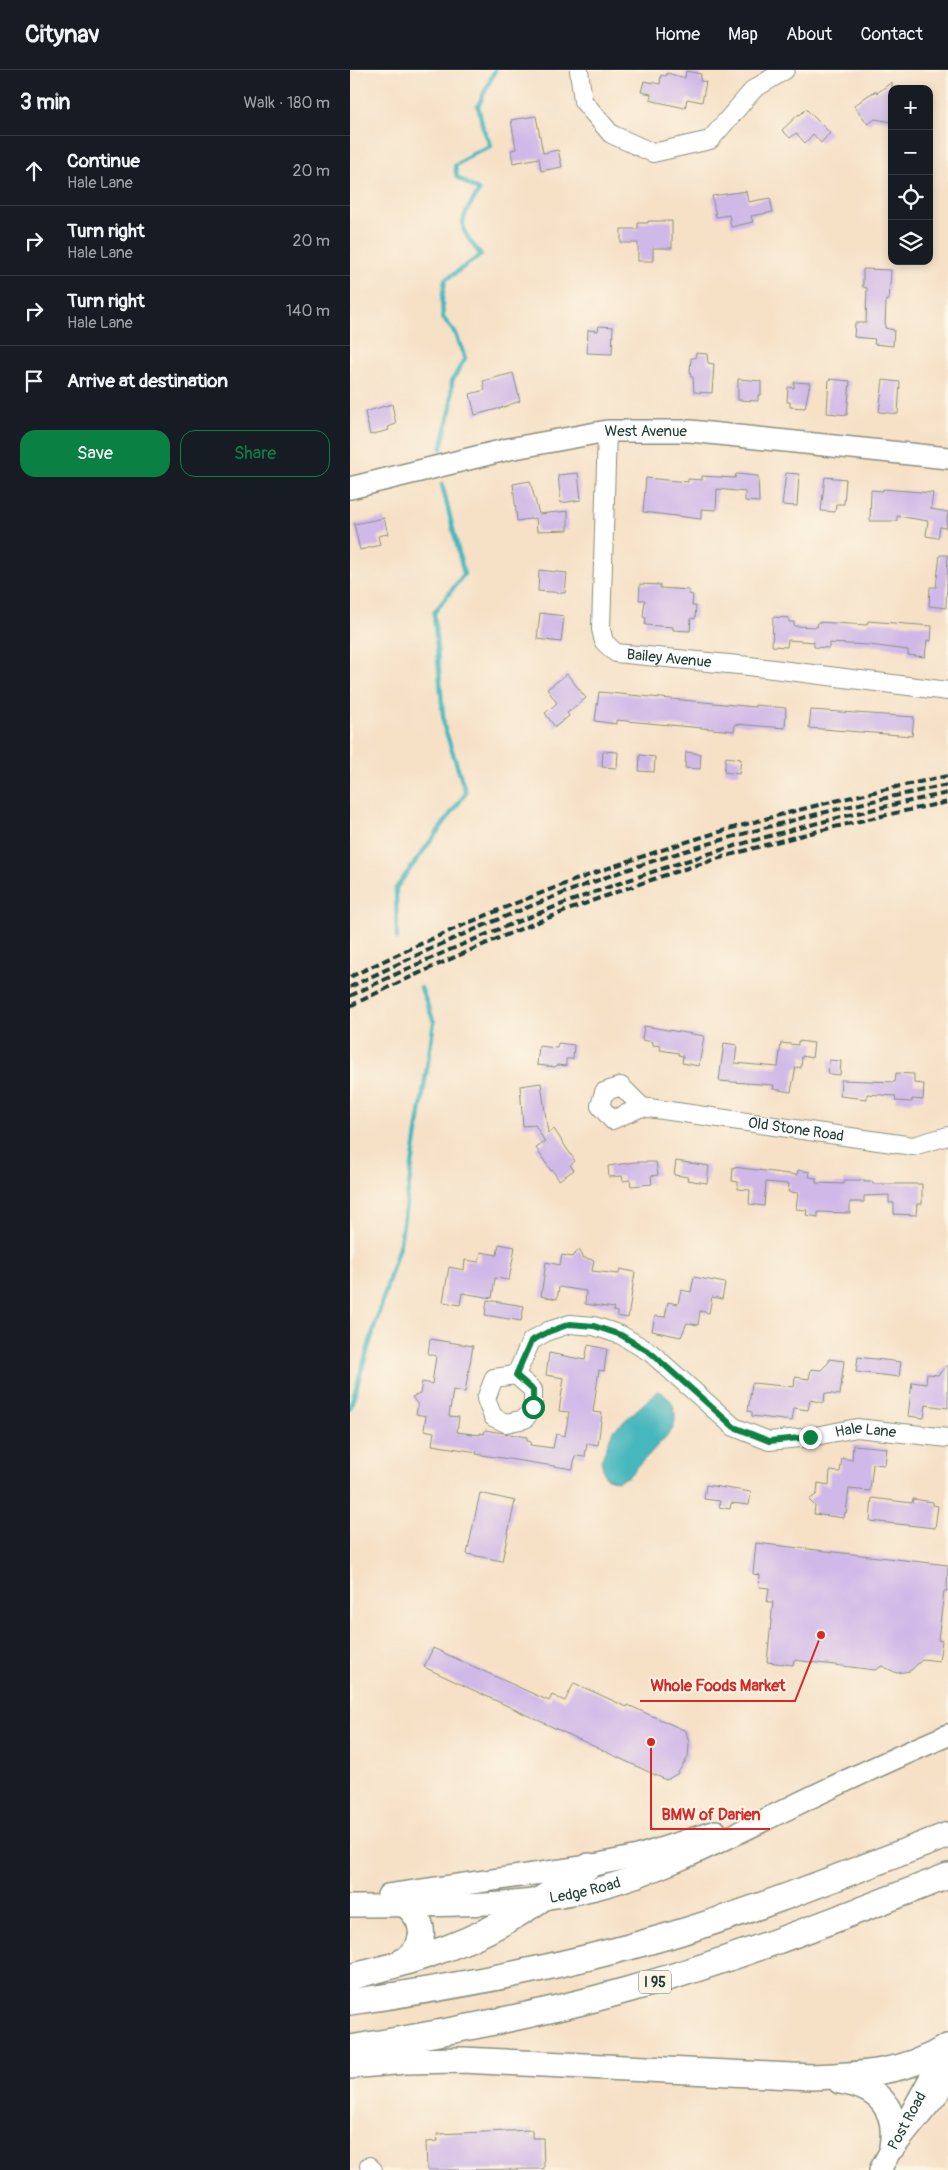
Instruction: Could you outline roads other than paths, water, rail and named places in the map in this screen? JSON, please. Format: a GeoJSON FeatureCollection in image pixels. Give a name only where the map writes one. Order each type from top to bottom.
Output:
{"type":"FeatureCollection","features":[{"type":"Feature","properties":{"kind":"highway"},"geometry":{"type":"LineString","coordinates":[[350,2002],[515,1974],[617,1950],[768,1903],[948,1835]]}},
{"type":"Feature","properties":{"kind":"highway"},"geometry":{"type":"LineString","coordinates":[[350,1977],[421,1958],[465,1942],[504,1922],[590,1866]]}},
{"type":"Feature","properties":{"kind":"highway","name":"I 95"},"geometry":{"type":"LineString","coordinates":[[350,2048],[472,2027],[559,2008],[628,1990],[740,1955],[948,1876]]}},
{"type":"Feature","properties":{"kind":"highway"},"geometry":{"type":"LineString","coordinates":[[388,1968],[411,1956],[422,1938],[420,1924],[412,1910],[406,1905]]}},
{"type":"Feature","properties":{"kind":"highway"},"geometry":{"type":"LineString","coordinates":[[350,2066],[405,2061],[452,2060],[812,2077],[859,2074],[904,2067],[932,2057],[947,2046]]}},
{"type":"Feature","properties":{"kind":"highway"},"geometry":{"type":"LineString","coordinates":[[812,2077],[862,2086],[880,2097],[891,2115],[894,2132],[892,2147]]}},
{"type":"Feature","properties":{"kind":"highway"},"geometry":{"type":"LineString","coordinates":[[892,2147],[948,2078]]}},
{"type":"Feature","properties":{"kind":"main road","name":"West Avenue"},"geometry":{"type":"LineString","coordinates":[[350,488],[509,449],[607,431],[690,431],[948,458]]}},
{"type":"Feature","properties":{"kind":"main road","name":"Ledge Road"},"geometry":{"type":"LineString","coordinates":[[350,1906],[462,1907],[540,1900],[592,1890],[672,1865],[803,1801],[948,1735]]}},
{"type":"Feature","properties":{"kind":"main road","name":"Ledge Road"},"geometry":{"type":"LineString","coordinates":[[350,1901],[590,1866],[646,1853],[803,1801]]}},
{"type":"Feature","properties":{"kind":"main road","name":"Post Road"},"geometry":{"type":"LineString","coordinates":[[880,2170],[947,2046]]}},
{"type":"Feature","properties":{"kind":"street"},"geometry":{"type":"LineString","coordinates":[[579,70],[583,101],[611,134],[653,153],[710,140],[754,89],[785,70]]}},
{"type":"Feature","properties":{"kind":"street","name":"Bailey Avenue"},"geometry":{"type":"LineString","coordinates":[[607,431],[601,629],[604,642],[616,653],[749,666],[948,691]]}},
{"type":"Feature","properties":{"kind":"street","name":"Old Stone Road"},"geometry":{"type":"LineString","coordinates":[[642,1107],[913,1146],[948,1136]]}},
{"type":"Feature","properties":{"kind":"street","name":"Hale Lane"},"geometry":{"type":"LineString","coordinates":[[516,1375],[531,1341],[570,1324],[594,1326],[621,1335],[651,1353],[734,1427],[769,1441],[810,1437],[857,1428],[948,1438]]}},
{"type":"Feature","properties":{"kind":"water"},"geometry":{"type":"Polygon","coordinates":[[[658,1391],[668,1397],[674,1407],[675,1419],[672,1430],[629,1476],[617,1481],[605,1477],[601,1460],[613,1431],[658,1391]]]}},
{"type":"Feature","properties":{"kind":"waterway"},"geometry":{"type":"LineString","coordinates":[[441,449],[451,407],[452,381],[465,358],[456,334],[443,318],[442,300],[445,280],[481,255],[467,237],[463,223],[467,210],[479,191],[457,177],[455,166],[474,153],[491,146],[483,128],[478,106],[495,70]]}},
{"type":"Feature","properties":{"kind":"waterway"},"geometry":{"type":"LineString","coordinates":[[397,938],[396,888],[466,793],[444,726],[434,613],[464,574],[442,484]]}},
{"type":"Feature","properties":{"kind":"waterway"},"geometry":{"type":"LineString","coordinates":[[350,1408],[400,1243],[434,1022],[421,988]]}},
{"type":"Feature","properties":{"kind":"railway"},"geometry":{"type":"LineString","coordinates":[[350,977],[422,943],[495,912],[569,882],[644,856],[794,811],[948,776]]}},
{"type":"Feature","properties":{"kind":"railway"},"geometry":{"type":"LineString","coordinates":[[350,987],[497,920],[571,890],[647,863],[796,819],[948,785]]}},
{"type":"Feature","properties":{"kind":"railway"},"geometry":{"type":"LineString","coordinates":[[350,996],[422,962],[495,931],[642,875],[717,851],[793,830],[870,810],[948,793]]}},
{"type":"Feature","properties":{"kind":"railway"},"geometry":{"type":"LineString","coordinates":[[350,1006],[499,938],[651,880],[798,836],[948,802]]}},
{"type":"Feature","properties":{"kind":"place","name":"Whole Foods Market"},"geometry":{"type":"Point","coordinates":[821,1635]}},
{"type":"Feature","properties":{"kind":"place","name":"BMW of Darien"},"geometry":{"type":"Point","coordinates":[651,1742]}}]}
